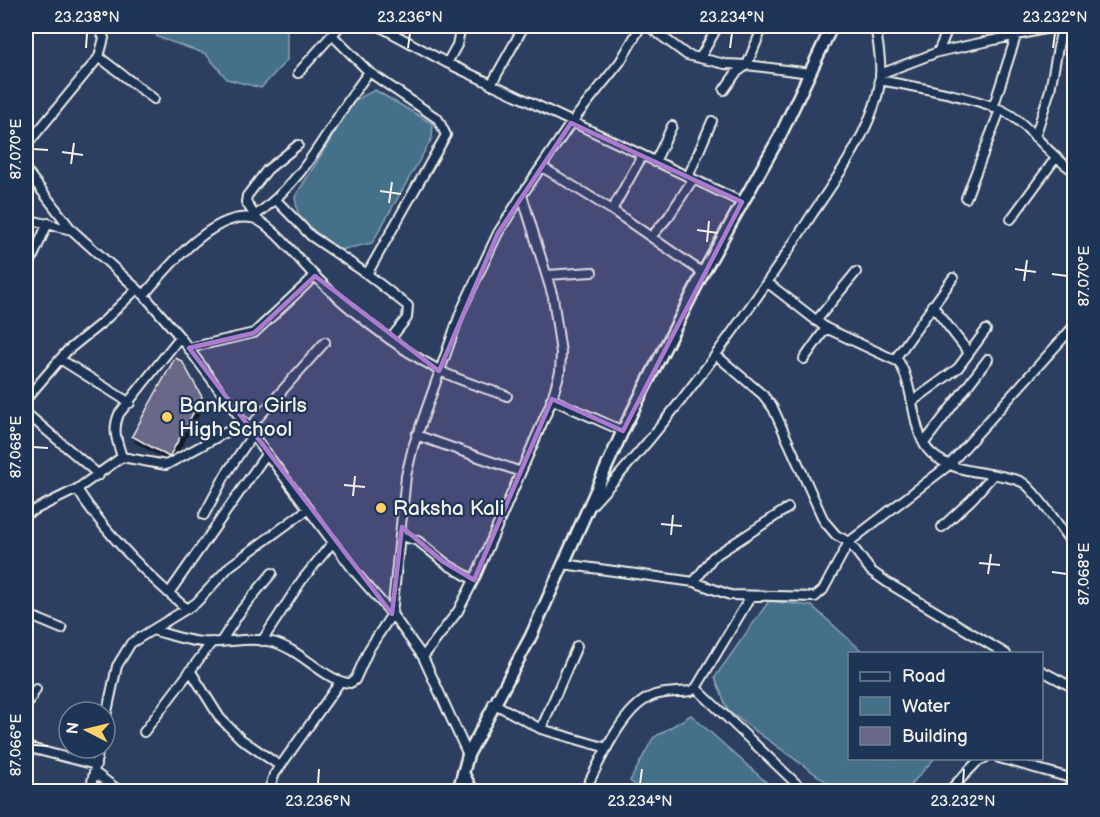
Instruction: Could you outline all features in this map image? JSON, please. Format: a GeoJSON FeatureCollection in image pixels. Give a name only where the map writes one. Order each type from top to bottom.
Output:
{"type":"FeatureCollection","features":[{"type":"Feature","properties":{"kind":"street"},"geometry":{"type":"LineString","coordinates":[[26,146],[99,57],[104,38],[98,26]]}},
{"type":"Feature","properties":{"kind":"street"},"geometry":{"type":"LineString","coordinates":[[298,73],[340,26]]}},
{"type":"Feature","properties":{"kind":"street"},"geometry":{"type":"LineString","coordinates":[[379,26],[491,85],[742,202]]}},
{"type":"Feature","properties":{"kind":"street"},"geometry":{"type":"LineString","coordinates":[[447,63],[457,45],[461,26]]}},
{"type":"Feature","properties":{"kind":"street"},"geometry":{"type":"LineString","coordinates":[[491,85],[524,26]]}},
{"type":"Feature","properties":{"kind":"street"},"geometry":{"type":"LineString","coordinates":[[152,630],[200,642],[262,641],[294,650],[340,682],[350,683],[356,680],[369,649],[392,614],[406,476],[416,435],[461,311],[498,233],[522,195],[571,123],[620,62],[641,26]]}},
{"type":"Feature","properties":{"kind":"street"},"geometry":{"type":"LineString","coordinates":[[648,26],[687,55],[810,73]]}},
{"type":"Feature","properties":{"kind":"street"},"geometry":{"type":"LineString","coordinates":[[700,58],[718,26]]}},
{"type":"Feature","properties":{"kind":"street"},"geometry":{"type":"LineString","coordinates":[[724,90],[736,73],[747,65],[763,26]]}},
{"type":"Feature","properties":{"kind":"street"},"geometry":{"type":"LineString","coordinates":[[458,792],[468,755],[493,703],[531,636],[623,431],[703,273],[780,136],[832,26]]}},
{"type":"Feature","properties":{"kind":"street"},"geometry":{"type":"LineString","coordinates":[[587,510],[634,458],[716,355],[768,283],[858,141],[874,105],[880,77],[875,26]]}},
{"type":"Feature","properties":{"kind":"street"},"geometry":{"type":"LineString","coordinates":[[938,52],[949,26]]}},
{"type":"Feature","properties":{"kind":"street"},"geometry":{"type":"LineString","coordinates":[[880,77],[938,52],[1060,26],[1055,69],[1035,137]]}},
{"type":"Feature","properties":{"kind":"street"},"geometry":{"type":"LineString","coordinates":[[332,35],[369,72],[438,119],[446,135],[367,274]]}},
{"type":"Feature","properties":{"kind":"street"},"geometry":{"type":"LineString","coordinates":[[966,198],[997,109],[1016,36]]}},
{"type":"Feature","properties":{"kind":"street"},"geometry":{"type":"LineString","coordinates":[[99,57],[154,99]]}},
{"type":"Feature","properties":{"kind":"street"},"geometry":{"type":"LineString","coordinates":[[26,399],[60,359],[140,292],[204,234],[230,221],[254,217],[276,200],[308,166],[337,115],[369,72]]}},
{"type":"Feature","properties":{"kind":"street"},"geometry":{"type":"LineString","coordinates":[[880,77],[997,109],[1017,120],[1056,159],[1074,171]]}},
{"type":"Feature","properties":{"kind":"street"},"geometry":{"type":"LineString","coordinates":[[651,237],[669,216],[690,178],[712,121]]}},
{"type":"Feature","properties":{"kind":"street"},"geometry":{"type":"LineString","coordinates":[[655,162],[672,126]]}},
{"type":"Feature","properties":{"kind":"street"},"geometry":{"type":"LineString","coordinates":[[297,146],[273,164],[247,196],[246,202],[254,217],[338,297],[391,338],[439,370],[507,396]]}},
{"type":"Feature","properties":{"kind":"street"},"geometry":{"type":"LineString","coordinates":[[612,210],[642,156]]}},
{"type":"Feature","properties":{"kind":"street"},"geometry":{"type":"LineString","coordinates":[[1011,219],[1056,159]]}},
{"type":"Feature","properties":{"kind":"street"},"geometry":{"type":"LineString","coordinates":[[542,167],[612,210],[703,273]]}},
{"type":"Feature","properties":{"kind":"street"},"geometry":{"type":"LineString","coordinates":[[26,170],[72,230],[140,292],[180,337],[333,542],[392,614],[423,657],[468,755]]}},
{"type":"Feature","properties":{"kind":"street"},"geometry":{"type":"LineString","coordinates":[[423,657],[458,611],[474,580],[521,472],[560,372],[561,353],[547,274],[522,195]]}},
{"type":"Feature","properties":{"kind":"street"},"geometry":{"type":"LineString","coordinates":[[276,200],[311,236],[367,274],[408,306],[407,318],[391,338]]}},
{"type":"Feature","properties":{"kind":"street"},"geometry":{"type":"LineString","coordinates":[[26,219],[72,230]]}},
{"type":"Feature","properties":{"kind":"street"},"geometry":{"type":"LineString","coordinates":[[26,272],[48,223]]}},
{"type":"Feature","properties":{"kind":"street"},"geometry":{"type":"LineString","coordinates":[[547,274],[592,272]]}},
{"type":"Feature","properties":{"kind":"street"},"geometry":{"type":"LineString","coordinates":[[816,321],[856,272]]}},
{"type":"Feature","properties":{"kind":"street"},"geometry":{"type":"LineString","coordinates":[[189,348],[254,333],[315,276]]}},
{"type":"Feature","properties":{"kind":"street"},"geometry":{"type":"LineString","coordinates":[[895,359],[953,278]]}},
{"type":"Feature","properties":{"kind":"street"},"geometry":{"type":"LineString","coordinates":[[768,283],[826,328],[895,359],[902,367],[924,443],[930,453],[961,470],[993,475],[1028,485],[1074,547]]}},
{"type":"Feature","properties":{"kind":"street"},"geometry":{"type":"LineString","coordinates":[[932,305],[969,354]]}},
{"type":"Feature","properties":{"kind":"street"},"geometry":{"type":"LineString","coordinates":[[563,564],[694,582],[730,595],[816,597],[823,590],[849,542],[949,465],[1074,326]]}},
{"type":"Feature","properties":{"kind":"street"},"geometry":{"type":"LineString","coordinates":[[804,359],[826,328]]}},
{"type":"Feature","properties":{"kind":"street"},"geometry":{"type":"LineString","coordinates":[[913,400],[949,375],[969,354],[986,330]]}},
{"type":"Feature","properties":{"kind":"street"},"geometry":{"type":"LineString","coordinates":[[122,457],[114,424],[180,337]]}},
{"type":"Feature","properties":{"kind":"street"},"geometry":{"type":"LineString","coordinates":[[204,515],[249,428],[325,342]]}},
{"type":"Feature","properties":{"kind":"street"},"geometry":{"type":"LineString","coordinates":[[716,355],[763,395],[773,408],[824,521],[836,535],[849,542],[867,566],[888,583],[1003,652]]}},
{"type":"Feature","properties":{"kind":"street"},"geometry":{"type":"LineString","coordinates":[[60,359],[130,403]]}},
{"type":"Feature","properties":{"kind":"street"},"geometry":{"type":"LineString","coordinates":[[924,443],[988,359]]}},
{"type":"Feature","properties":{"kind":"street"},"geometry":{"type":"LineString","coordinates":[[551,399],[623,431]]}},
{"type":"Feature","properties":{"kind":"street"},"geometry":{"type":"LineString","coordinates":[[26,413],[99,475]]}},
{"type":"Feature","properties":{"kind":"street"},"geometry":{"type":"LineString","coordinates":[[26,514],[77,489],[122,457],[166,465],[249,428]]}},
{"type":"Feature","properties":{"kind":"street"},"geometry":{"type":"LineString","coordinates":[[416,435],[521,472]]}},
{"type":"Feature","properties":{"kind":"street"},"geometry":{"type":"LineString","coordinates":[[169,594],[267,453]]}},
{"type":"Feature","properties":{"kind":"street"},"geometry":{"type":"LineString","coordinates":[[942,527],[993,475]]}},
{"type":"Feature","properties":{"kind":"street"},"geometry":{"type":"LineString","coordinates":[[77,489],[91,511],[150,577],[187,609]]}},
{"type":"Feature","properties":{"kind":"street"},"geometry":{"type":"LineString","coordinates":[[694,582],[713,557],[788,508]]}},
{"type":"Feature","properties":{"kind":"street"},"geometry":{"type":"LineString","coordinates":[[110,700],[117,666],[122,654],[131,643],[196,603],[230,566],[308,509]]}},
{"type":"Feature","properties":{"kind":"street"},"geometry":{"type":"LineString","coordinates":[[401,536],[418,541],[448,566],[474,580]]}},
{"type":"Feature","properties":{"kind":"street"},"geometry":{"type":"LineString","coordinates":[[262,641],[302,580],[333,542]]}},
{"type":"Feature","properties":{"kind":"street"},"geometry":{"type":"LineString","coordinates":[[222,640],[242,609],[272,573]]}},
{"type":"Feature","properties":{"kind":"street"},"geometry":{"type":"LineString","coordinates":[[584,792],[618,729],[645,700],[652,696],[691,691],[696,688],[751,596]]}},
{"type":"Feature","properties":{"kind":"street"},"geometry":{"type":"LineString","coordinates":[[26,614],[62,629]]}},
{"type":"Feature","properties":{"kind":"street"},"geometry":{"type":"LineString","coordinates":[[144,732],[212,642]]}},
{"type":"Feature","properties":{"kind":"street"},"geometry":{"type":"LineString","coordinates":[[541,729],[577,646]]}},
{"type":"Feature","properties":{"kind":"street"},"geometry":{"type":"LineString","coordinates":[[190,670],[224,723],[241,739],[280,766]]}},
{"type":"Feature","properties":{"kind":"street"},"geometry":{"type":"LineString","coordinates":[[1043,672],[1074,688]]}},
{"type":"Feature","properties":{"kind":"street"},"geometry":{"type":"LineString","coordinates":[[270,790],[280,766],[340,682]]}},
{"type":"Feature","properties":{"kind":"street"},"geometry":{"type":"LineString","coordinates":[[696,688],[805,792]]}},
{"type":"Feature","properties":{"kind":"street"},"geometry":{"type":"LineString","coordinates":[[26,707],[36,689]]}},
{"type":"Feature","properties":{"kind":"street"},"geometry":{"type":"LineString","coordinates":[[493,703],[541,729],[607,748]]}},
{"type":"Feature","properties":{"kind":"street"},"geometry":{"type":"LineString","coordinates":[[26,747],[95,768],[121,792]]}},
{"type":"Feature","properties":{"kind":"street"},"geometry":{"type":"LineString","coordinates":[[90,792],[97,760]]}},
{"type":"Feature","properties":{"kind":"street"},"geometry":{"type":"LineString","coordinates":[[948,792],[977,762],[982,760]]}},
{"type":"Feature","properties":{"kind":"street"},"geometry":{"type":"LineString","coordinates":[[1003,760],[1074,779]]}},
{"type":"Feature","properties":{"kind":"street"},"geometry":{"type":"LineString","coordinates":[[463,773],[473,792]]}},
{"type":"Feature","properties":{"kind":"highlighted area"},"geometry":{"type":"Polygon","coordinates":[[[571,123],[742,202],[623,431],[552,399],[474,580],[442,561],[402,527],[392,614],[189,348],[254,333],[315,276],[439,371],[498,233],[571,123]]]}},
{"type":"Feature","properties":{"kind":"water"},"geometry":{"type":"Polygon","coordinates":[[[152,26],[287,26],[287,60],[261,88],[227,79],[206,54],[157,37],[152,26]]]}},
{"type":"Feature","properties":{"kind":"water"},"geometry":{"type":"Polygon","coordinates":[[[375,90],[433,124],[432,138],[372,243],[340,250],[299,219],[295,197],[355,100],[375,90]]]}},
{"type":"Feature","properties":{"kind":"water"},"geometry":{"type":"Polygon","coordinates":[[[769,601],[812,606],[863,652],[848,652],[848,760],[933,760],[905,791],[839,791],[728,711],[715,677],[769,601]]]}},
{"type":"Feature","properties":{"kind":"water"},"geometry":{"type":"Polygon","coordinates":[[[691,715],[776,791],[642,791],[630,781],[653,738],[691,715]]]}},
{"type":"Feature","properties":{"kind":"building","name":"Bankura Girls High School"},"geometry":{"type":"Polygon","coordinates":[[[175,358],[182,361],[202,397],[169,457],[132,436],[175,358]]]}},
{"type":"Feature","properties":{"kind":"place","name":"Bankura Girls High School"},"geometry":{"type":"Point","coordinates":[167,417]}},
{"type":"Feature","properties":{"kind":"place","name":"Raksha Kali"},"geometry":{"type":"Point","coordinates":[381,508]}}]}
